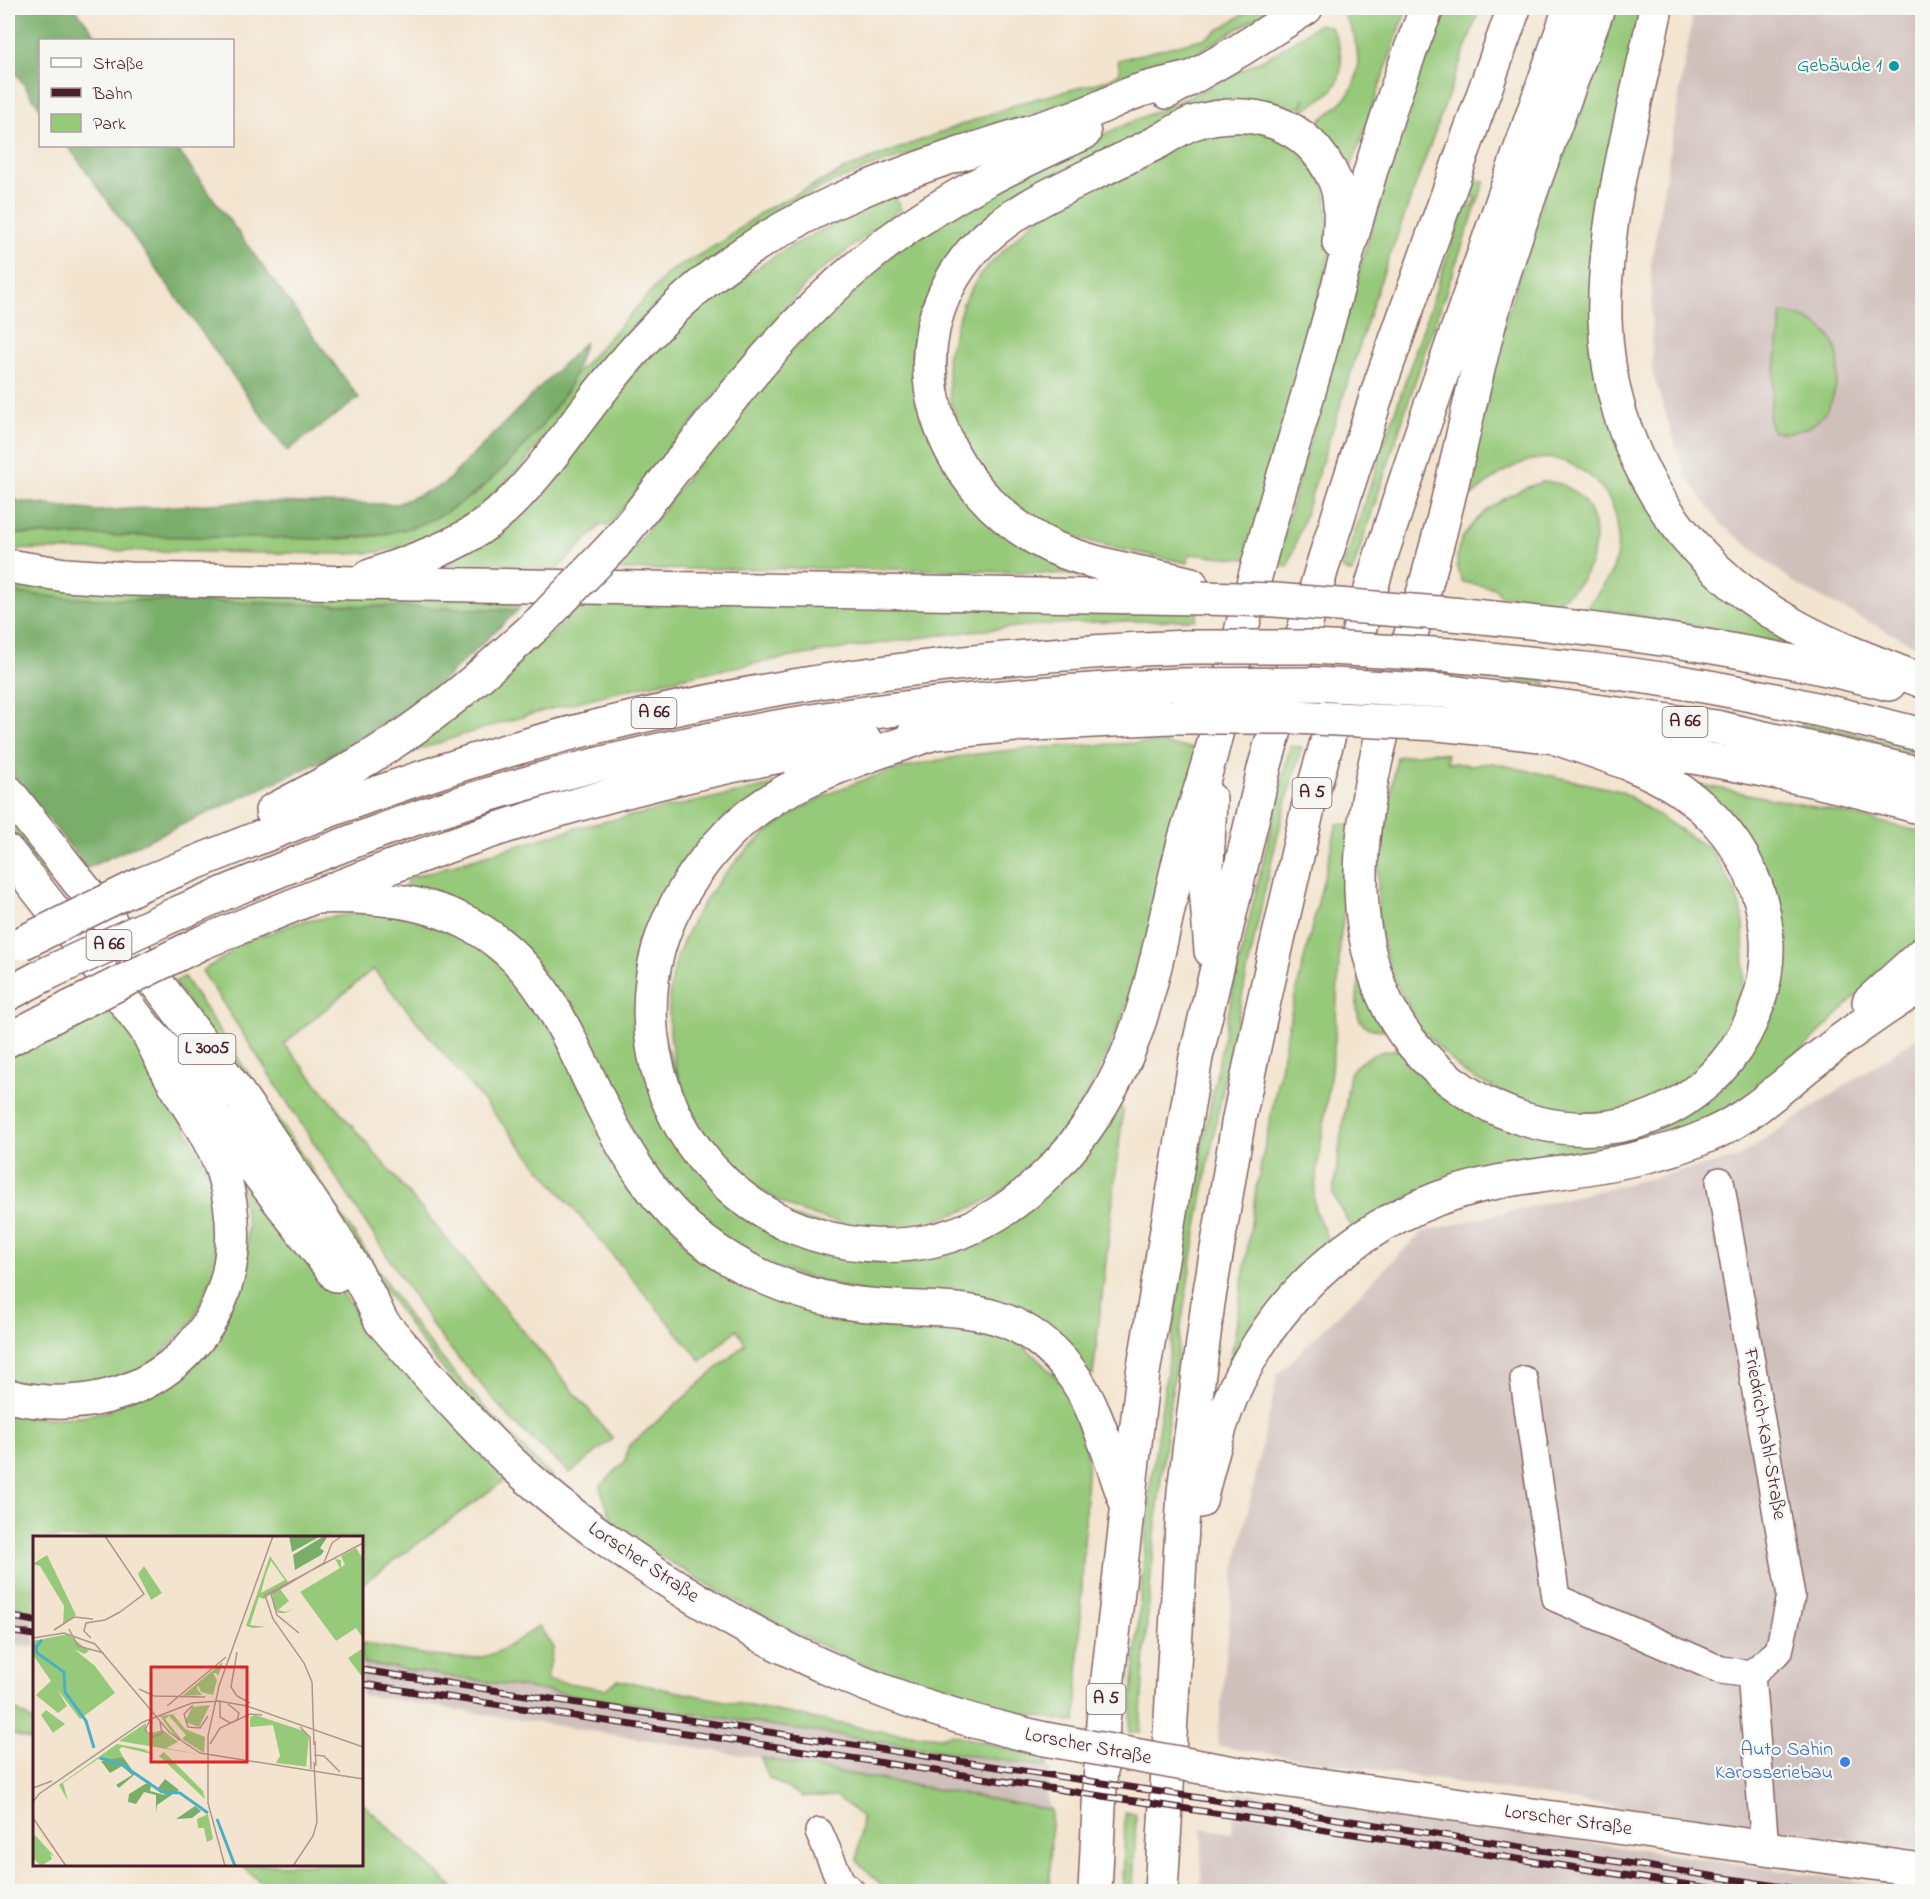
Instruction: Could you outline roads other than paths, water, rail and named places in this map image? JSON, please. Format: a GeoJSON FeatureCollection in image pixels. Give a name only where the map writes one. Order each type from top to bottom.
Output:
{"type":"FeatureCollection","features":[{"type":"Feature","properties":{"kind":"main road"},"geometry":{"type":"LineString","coordinates":[[142,884],[188,856],[331,781],[407,733],[468,686],[541,621],[614,545],[779,343],[821,300],[888,242],[968,188],[1032,156],[1149,105],[1186,79],[1240,50],[1306,8]]}},
{"type":"Feature","properties":{"kind":"main road"},"geometry":{"type":"LineString","coordinates":[[937,732],[852,761],[812,780],[762,807],[732,830],[705,861],[675,908],[659,945],[655,965],[651,1014],[655,1060],[668,1104],[692,1146],[731,1188],[759,1210],[805,1232],[842,1242],[868,1245],[926,1242],[953,1235],[982,1222],[1029,1192],[1062,1159],[1078,1138],[1103,1100],[1126,1056],[1212,750],[1257,568],[1321,348],[1338,280],[1388,118],[1427,8]]}},
{"type":"Feature","properties":{"kind":"main road","name":"A 5"},"geometry":{"type":"LineString","coordinates":[[1095,1892],[1103,1722],[1128,1507],[1156,1285],[1196,1057],[1265,765],[1324,561],[1381,382],[1514,8]]}},
{"type":"Feature","properties":{"kind":"main road","name":"A 5"},"geometry":{"type":"LineString","coordinates":[[1161,1892],[1163,1824],[1184,1491],[1208,1303],[1239,1118],[1308,808],[1384,546],[1570,8]]}},
{"type":"Feature","properties":{"kind":"main road"},"geometry":{"type":"LineString","coordinates":[[1548,735],[1669,784],[1710,814],[1751,868],[1766,917],[1768,943],[1763,988],[1750,1026],[1727,1063],[1710,1080],[1676,1104],[1638,1122],[1575,1130],[1523,1119],[1477,1098],[1441,1072],[1408,1038],[1386,1000],[1370,953],[1361,894],[1364,828],[1377,757],[1420,598],[1434,557],[1477,366],[1499,290],[1598,8]]}},
{"type":"Feature","properties":{"kind":"main road"},"geometry":{"type":"LineString","coordinates":[[1656,8],[1616,200],[1605,319],[1609,366],[1617,404],[1630,442],[1665,510],[1701,557],[1727,579],[1789,623],[1923,681]]}},
{"type":"Feature","properties":{"kind":"main road"},"geometry":{"type":"LineString","coordinates":[[352,583],[443,549],[496,516],[522,490],[646,337],[706,280],[802,217],[873,184],[950,156],[1082,115],[1139,91],[1186,79]]}},
{"type":"Feature","properties":{"kind":"main road"},"geometry":{"type":"LineString","coordinates":[[1203,592],[1076,556],[1051,546],[1008,519],[970,481],[945,441],[932,399],[930,357],[933,333],[948,289],[974,250],[990,234],[1028,207],[1190,124],[1221,116],[1246,116],[1281,123],[1302,135],[1320,156],[1335,181],[1341,213],[1338,280]]}},
{"type":"Feature","properties":{"kind":"main road"},"geometry":{"type":"LineString","coordinates":[[8,566],[95,578],[1203,592],[1463,615],[1603,631],[1774,659],[1923,693]]}},
{"type":"Feature","properties":{"kind":"main road","name":"A 66"},"geometry":{"type":"LineString","coordinates":[[15,947],[142,884],[320,812],[412,780],[510,750],[675,708],[759,691],[930,665],[1102,650],[1188,646],[1312,647],[1450,655],[1599,670],[1687,683],[1923,735]]}},
{"type":"Feature","properties":{"kind":"main road","name":"A 66"},"geometry":{"type":"LineString","coordinates":[[8,994],[171,916],[263,876],[400,824],[483,797],[651,753],[822,719],[910,706],[1088,689],[1178,685],[1314,684],[1443,691],[1716,727],[1923,774]]}},
{"type":"Feature","properties":{"kind":"main road"},"geometry":{"type":"LineString","coordinates":[[8,1040],[201,944],[314,897],[469,838],[614,795],[774,758],[937,732],[1171,717],[1295,717],[1438,724],[1548,735],[1778,773],[1923,808]]}},
{"type":"Feature","properties":{"kind":"main road"},"geometry":{"type":"LineString","coordinates":[[1212,750],[1206,888],[1213,983]]}},
{"type":"Feature","properties":{"kind":"main road","name":"L 3005"},"geometry":{"type":"LineString","coordinates":[[8,792],[180,1012],[248,1105],[365,1284],[381,1321]]}},
{"type":"Feature","properties":{"kind":"main road","name":"L 3005"},"geometry":{"type":"LineString","coordinates":[[8,852],[146,1029],[185,1071],[215,1118],[350,1292],[381,1321]]}},
{"type":"Feature","properties":{"kind":"main road"},"geometry":{"type":"LineString","coordinates":[[314,897],[381,897],[428,906],[468,921],[502,944],[530,974],[557,1014],[622,1145],[640,1175],[684,1225],[724,1256],[769,1280],[817,1297],[866,1305],[938,1308],[991,1315],[1009,1321],[1033,1334],[1059,1358],[1081,1387],[1128,1507]]}},
{"type":"Feature","properties":{"kind":"main road"},"geometry":{"type":"LineString","coordinates":[[1817,1058],[1881,988],[1923,954]]}},
{"type":"Feature","properties":{"kind":"main road"},"geometry":{"type":"LineString","coordinates":[[1178,1608],[1215,1439],[1229,1403],[1261,1340],[1291,1298],[1316,1271],[1345,1248],[1390,1220],[1440,1196],[1500,1182],[1659,1153],[1714,1133],[1756,1108],[1817,1058],[1923,984]]}},
{"type":"Feature","properties":{"kind":"main road"},"geometry":{"type":"LineString","coordinates":[[8,1396],[33,1402],[64,1405],[94,1401],[124,1393],[152,1379],[176,1361],[198,1339],[218,1305],[232,1255],[233,1222],[223,1172],[210,1143],[146,1029]]}},
{"type":"Feature","properties":{"kind":"main road","name":"Lorscher Straße"},"geometry":{"type":"LineString","coordinates":[[381,1321],[466,1418],[558,1504],[626,1553],[714,1611],[772,1644],[892,1696],[990,1727],[1234,1773],[1923,1870]]}},
{"type":"Feature","properties":{"kind":"street","name":"Friedrich-Kahl-Straße"},"geometry":{"type":"LineString","coordinates":[[1720,1181],[1791,1596],[1779,1651],[1751,1674]]}},
{"type":"Feature","properties":{"kind":"street"},"geometry":{"type":"LineString","coordinates":[[1524,1380],[1556,1598],[1721,1670],[1751,1674],[1765,1848]]}},
{"type":"Feature","properties":{"kind":"street"},"geometry":{"type":"LineString","coordinates":[[819,1832],[841,1882],[852,1892]]}},
{"type":"Feature","properties":{"kind":"railway"},"geometry":{"type":"LineString","coordinates":[[8,1616],[33,1621]]}},
{"type":"Feature","properties":{"kind":"railway"},"geometry":{"type":"LineString","coordinates":[[8,1631],[33,1635]]}},
{"type":"Feature","properties":{"kind":"railway"},"geometry":{"type":"LineString","coordinates":[[363,1670],[1816,1892]]}},
{"type":"Feature","properties":{"kind":"railway"},"geometry":{"type":"LineString","coordinates":[[363,1684],[1736,1892]]}},
{"type":"Feature","properties":{"kind":"place","name":"Gebäude 1"},"geometry":{"type":"Point","coordinates":[1894,66]}},
{"type":"Feature","properties":{"kind":"place","name":"Auto Sahin Karosseriebau"},"geometry":{"type":"Point","coordinates":[1845,1762]}}]}
